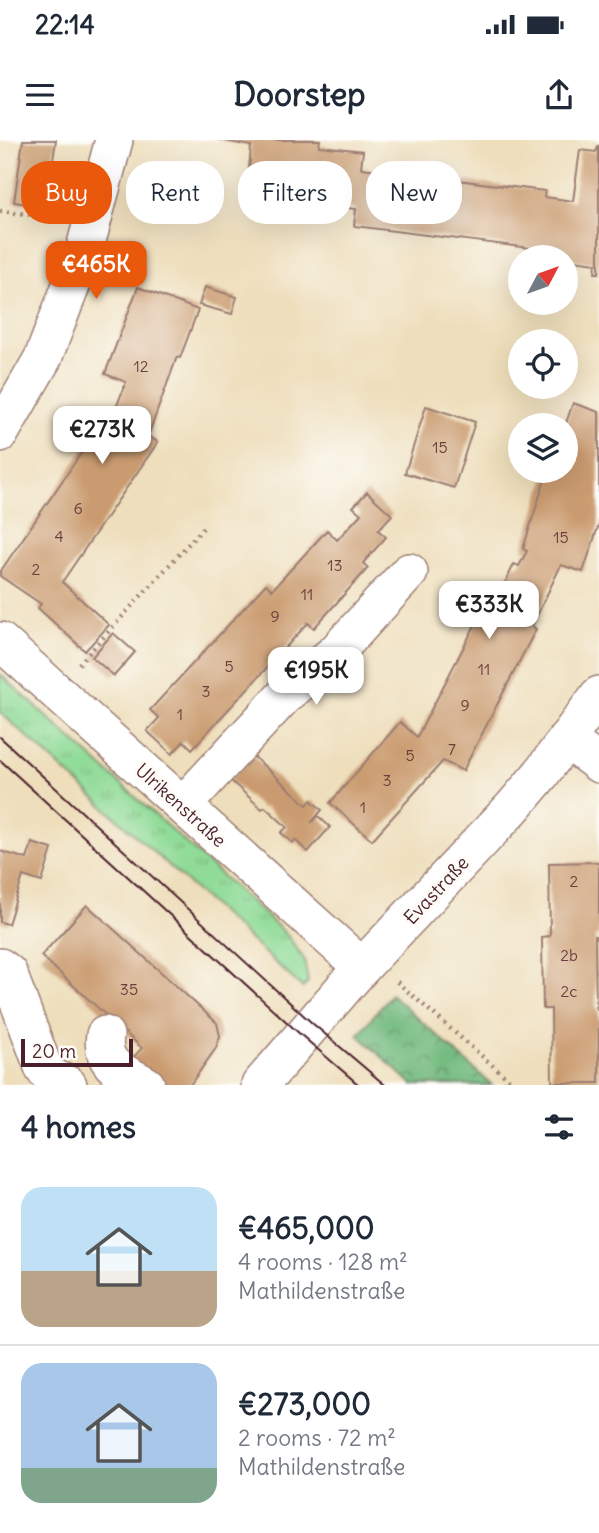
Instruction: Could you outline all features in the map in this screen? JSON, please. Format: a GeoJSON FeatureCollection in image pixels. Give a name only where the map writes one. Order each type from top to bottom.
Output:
{"type":"FeatureCollection","features":[{"type":"Feature","properties":{"kind":"street"},"geometry":{"type":"LineString","coordinates":[[109,161],[114,140]]}},
{"type":"Feature","properties":{"kind":"street"},"geometry":{"type":"LineString","coordinates":[[0,433],[43,358],[92,224]]}},
{"type":"Feature","properties":{"kind":"street"},"geometry":{"type":"LineString","coordinates":[[182,806],[285,695],[337,651],[409,572]]}},
{"type":"Feature","properties":{"kind":"street","name":"Ulrikenstraße"},"geometry":{"type":"LineString","coordinates":[[0,641],[182,806],[365,966]]}},
{"type":"Feature","properties":{"kind":"street","name":"Evastraße"},"geometry":{"type":"LineString","coordinates":[[260,1085],[301,1035],[513,807],[541,774],[599,695]]}},
{"type":"Feature","properties":{"kind":"street"},"geometry":{"type":"LineString","coordinates":[[566,739],[599,764]]}},
{"type":"Feature","properties":{"kind":"street"},"geometry":{"type":"LineString","coordinates":[[0,967],[8,973],[44,1069],[49,1075],[68,1085]]}},
{"type":"Feature","properties":{"kind":"street"},"geometry":{"type":"LineString","coordinates":[[106,1035],[106,1058],[114,1067],[146,1085]]}},
{"type":"Feature","properties":{"kind":"path"},"geometry":{"type":"LineString","coordinates":[[0,211],[21,213]]}},
{"type":"Feature","properties":{"kind":"path"},"geometry":{"type":"LineString","coordinates":[[55,691],[203,527]]}},
{"type":"Feature","properties":{"kind":"path"},"geometry":{"type":"LineString","coordinates":[[365,966],[383,970],[515,1085]]}},
{"type":"Feature","properties":{"kind":"green space"},"geometry":{"type":"Polygon","coordinates":[[[0,674],[286,934],[304,959],[308,982],[303,988],[0,712],[0,674]]]}},
{"type":"Feature","properties":{"kind":"green space"},"geometry":{"type":"Polygon","coordinates":[[[391,994],[492,1085],[413,1085],[358,1035],[391,994]]]}},
{"type":"Feature","properties":{"kind":"building"},"geometry":{"type":"Polygon","coordinates":[[[23,140],[56,140],[53,161],[21,161],[21,203],[14,202],[23,140]]]}},
{"type":"Feature","properties":{"kind":"building"},"geometry":{"type":"Polygon","coordinates":[[[219,140],[320,140],[319,146],[363,151],[361,168],[366,169],[366,224],[462,224],[462,181],[545,191],[544,197],[573,201],[580,150],[596,152],[599,145],[599,273],[595,273],[596,263],[578,261],[578,245],[508,245],[354,226],[356,209],[352,208],[352,161],[250,161],[251,146],[219,140]]]}},
{"type":"Feature","properties":{"kind":"building"},"geometry":{"type":"Polygon","coordinates":[[[138,287],[198,310],[180,358],[177,357],[148,436],[158,442],[62,582],[109,625],[85,651],[38,608],[41,604],[0,576],[0,572],[110,411],[114,413],[126,382],[105,374],[138,287]]]}},
{"type":"Feature","properties":{"kind":"building"},"geometry":{"type":"Polygon","coordinates":[[[205,287],[237,297],[232,314],[199,305],[205,287]]]}},
{"type":"Feature","properties":{"kind":"building"},"geometry":{"type":"Polygon","coordinates":[[[573,403],[599,412],[599,524],[583,572],[561,565],[532,626],[536,629],[463,771],[443,761],[372,840],[330,803],[400,722],[417,737],[486,604],[494,607],[514,564],[519,566],[527,551],[523,549],[544,483],[578,483],[578,413],[570,413],[573,403]]]}},
{"type":"Feature","properties":{"kind":"building"},"geometry":{"type":"Polygon","coordinates":[[[426,406],[475,422],[454,488],[405,473],[426,406]]]}},
{"type":"Feature","properties":{"kind":"building"},"geometry":{"type":"Polygon","coordinates":[[[367,492],[392,515],[378,530],[386,537],[363,563],[368,568],[314,628],[308,623],[192,749],[184,741],[172,754],[147,731],[159,718],[150,710],[266,584],[272,590],[327,530],[337,540],[361,514],[353,507],[367,492]]]}},
{"type":"Feature","properties":{"kind":"building"},"geometry":{"type":"Polygon","coordinates":[[[113,633],[135,652],[114,676],[92,657],[113,633]]]}},
{"type":"Feature","properties":{"kind":"building"},"geometry":{"type":"Polygon","coordinates":[[[252,755],[307,805],[311,800],[322,810],[311,823],[318,816],[330,827],[308,852],[295,840],[293,843],[281,833],[287,827],[230,780],[252,755]]]}},
{"type":"Feature","properties":{"kind":"building"},"geometry":{"type":"Polygon","coordinates":[[[32,843],[52,849],[42,882],[23,876],[8,924],[0,922],[0,851],[27,859],[32,843]]]}},
{"type":"Feature","properties":{"kind":"building"},"geometry":{"type":"Polygon","coordinates":[[[599,862],[599,936],[595,936],[599,1083],[552,1083],[551,1009],[543,1009],[542,937],[550,936],[549,863],[599,862]]]}},
{"type":"Feature","properties":{"kind":"building"},"geometry":{"type":"Polygon","coordinates":[[[87,905],[217,1023],[220,1036],[216,1048],[190,1085],[165,1085],[130,1061],[142,1048],[41,956],[87,905]]]}},
{"type":"Feature","properties":{"kind":"tram line"},"geometry":{"type":"LineString","coordinates":[[0,737],[312,1023],[385,1085]]}},
{"type":"Feature","properties":{"kind":"tram line"},"geometry":{"type":"LineString","coordinates":[[0,760],[359,1085]]}}]}
